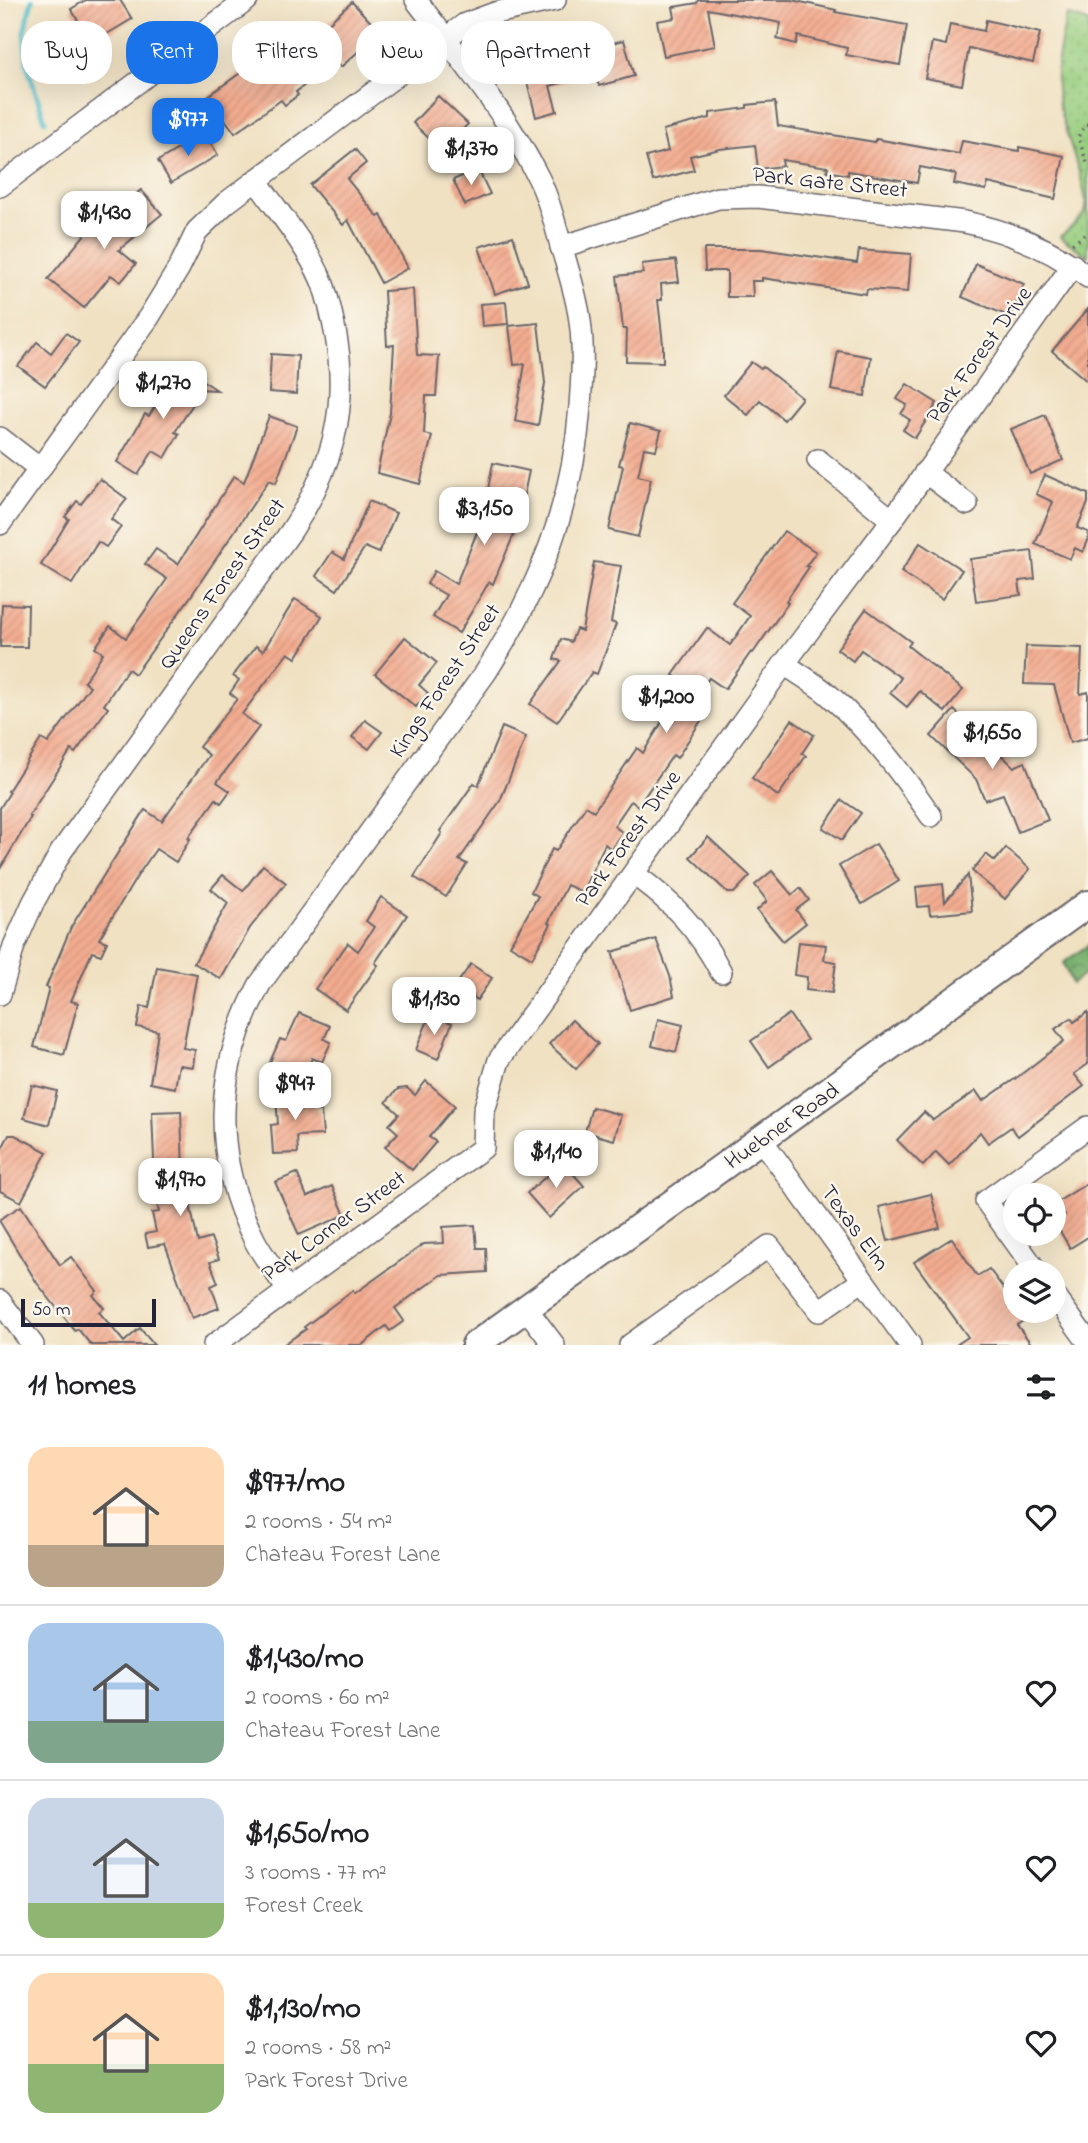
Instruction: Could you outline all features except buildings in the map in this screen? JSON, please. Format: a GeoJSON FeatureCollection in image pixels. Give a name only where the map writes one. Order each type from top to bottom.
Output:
{"type":"FeatureCollection","features":[{"type":"Feature","properties":{"kind":"main road","name":"Huebner Road"},"geometry":{"type":"LineString","coordinates":[[475,1345],[1088,904]]}},
{"type":"Feature","properties":{"kind":"street"},"geometry":{"type":"LineString","coordinates":[[0,186],[247,0]]}},
{"type":"Feature","properties":{"kind":"street","name":"Kings Forest Street"},"geometry":{"type":"LineString","coordinates":[[415,0],[431,21]]}},
{"type":"Feature","properties":{"kind":"street"},"geometry":{"type":"LineString","coordinates":[[447,38],[465,24],[495,13],[555,0]]}},
{"type":"Feature","properties":{"kind":"street","name":"Kings Forest Street"},"geometry":{"type":"LineString","coordinates":[[288,1290],[257,1244],[245,1220],[229,1168],[223,1114],[230,1060],[247,1008],[260,984],[486,672],[512,631],[536,585],[569,492],[579,430],[582,342],[574,292],[552,211],[540,180],[509,128],[447,42]]}},
{"type":"Feature","properties":{"kind":"street"},"geometry":{"type":"LineString","coordinates":[[0,524],[149,317],[197,232],[226,203],[385,84]]}},
{"type":"Feature","properties":{"kind":"street","name":"Queens Forest Street"},"geometry":{"type":"LineString","coordinates":[[0,994],[14,946],[61,852],[292,530],[318,485],[335,440],[341,409],[339,355],[330,304],[307,252],[256,180]]}},
{"type":"Feature","properties":{"kind":"street","name":"Park Gate Street"},"geometry":{"type":"LineString","coordinates":[[561,247],[718,198],[758,197],[965,222],[994,228],[1028,240],[1081,271]]}},
{"type":"Feature","properties":{"kind":"street","name":"Park Forest Drive"},"geometry":{"type":"LineString","coordinates":[[483,1147],[484,1111],[499,1060],[925,472],[1081,271]]}},
{"type":"Feature","properties":{"kind":"street"},"geometry":{"type":"LineString","coordinates":[[0,438],[40,469]]}},
{"type":"Feature","properties":{"kind":"street"},"geometry":{"type":"LineString","coordinates":[[818,460],[892,520]]}},
{"type":"Feature","properties":{"kind":"street"},"geometry":{"type":"LineString","coordinates":[[925,472],[967,504]]}},
{"type":"Feature","properties":{"kind":"street"},"geometry":{"type":"LineString","coordinates":[[784,664],[827,694],[866,731],[901,771],[930,816]]}},
{"type":"Feature","properties":{"kind":"street"},"geometry":{"type":"LineString","coordinates":[[634,874],[683,914],[698,932],[722,972]]}},
{"type":"Feature","properties":{"kind":"street"},"geometry":{"type":"LineString","coordinates":[[1028,1260],[986,1201],[1088,1127]]}},
{"type":"Feature","properties":{"kind":"street","name":"Texas Elm"},"geometry":{"type":"LineString","coordinates":[[761,1139],[910,1345]]}},
{"type":"Feature","properties":{"kind":"street","name":"Park Corner Street"},"geometry":{"type":"LineString","coordinates":[[214,1345],[483,1147]]}},
{"type":"Feature","properties":{"kind":"street"},"geometry":{"type":"LineString","coordinates":[[630,1345],[769,1246],[819,1311],[862,1281]]}},
{"type":"Feature","properties":{"kind":"street"},"geometry":{"type":"LineString","coordinates":[[0,1301],[33,1345]]}},
{"type":"Feature","properties":{"kind":"street"},"geometry":{"type":"LineString","coordinates":[[526,1308],[554,1345]]}},
{"type":"Feature","properties":{"kind":"street"},"geometry":{"type":"LineString","coordinates":[[1066,1312],[1088,1342]]}},
{"type":"Feature","properties":{"kind":"path"},"geometry":{"type":"LineString","coordinates":[[1088,124],[1084,125],[1078,137],[1088,166]]}},
{"type":"Feature","properties":{"kind":"green space"},"geometry":{"type":"Polygon","coordinates":[[[1067,15],[1088,22],[1088,256],[1060,237],[1086,210],[1080,174],[1057,94],[1058,60],[1067,15]]]}},
{"type":"Feature","properties":{"kind":"green space"},"geometry":{"type":"Polygon","coordinates":[[[1088,945],[1088,972],[1072,984],[1063,963],[1088,945]]]}},
{"type":"Feature","properties":{"kind":"waterway"},"geometry":{"type":"LineString","coordinates":[[32,0],[24,32],[27,65],[45,121]]}}]}
